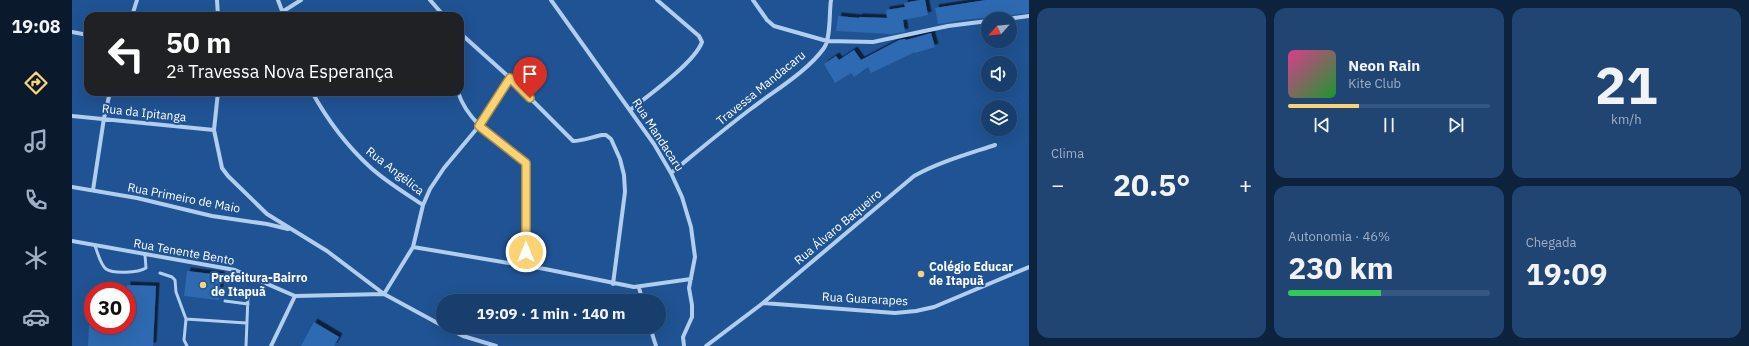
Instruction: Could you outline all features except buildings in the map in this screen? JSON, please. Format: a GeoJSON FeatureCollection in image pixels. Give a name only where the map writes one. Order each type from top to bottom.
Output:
{"type":"FeatureCollection","features":[{"type":"Feature","properties":{"kind":"street"},"geometry":{"type":"LineString","coordinates":[[133,12],[137,0]]}},
{"type":"Feature","properties":{"kind":"street"},"geometry":{"type":"LineString","coordinates":[[217,0],[218,12]]}},
{"type":"Feature","properties":{"kind":"street"},"geometry":{"type":"LineString","coordinates":[[278,0],[282,12]]}},
{"type":"Feature","properties":{"kind":"street"},"geometry":{"type":"LineString","coordinates":[[286,12],[302,0]]}},
{"type":"Feature","properties":{"kind":"street"},"geometry":{"type":"LineString","coordinates":[[430,0],[440,12]]}},
{"type":"Feature","properties":{"kind":"street","name":"Rua Mandacaru"},"geometry":{"type":"LineString","coordinates":[[551,0],[654,144],[671,173],[682,197],[691,227],[695,257],[689,294],[692,304],[692,317],[683,337],[684,346]]}},
{"type":"Feature","properties":{"kind":"street"},"geometry":{"type":"LineString","coordinates":[[630,110],[673,76],[688,61],[702,42],[699,36],[657,0]]}},
{"type":"Feature","properties":{"kind":"street"},"geometry":{"type":"LineString","coordinates":[[753,0],[767,20],[774,26],[827,41],[873,42],[948,26],[981,22]]}},
{"type":"Feature","properties":{"kind":"street"},"geometry":{"type":"LineString","coordinates":[[827,41],[831,0]]}},
{"type":"Feature","properties":{"kind":"street"},"geometry":{"type":"LineString","coordinates":[[1017,18],[1029,16]]}},
{"type":"Feature","properties":{"kind":"street"},"geometry":{"type":"LineString","coordinates":[[72,32],[84,34]]}},
{"type":"Feature","properties":{"kind":"street"},"geometry":{"type":"LineString","coordinates":[[464,37],[510,78],[575,141],[606,135],[610,139],[620,159],[624,175],[625,192],[613,284]]}},
{"type":"Feature","properties":{"kind":"street","name":"Travessa Mandacaru"},"geometry":{"type":"LineString","coordinates":[[671,173],[802,70],[825,47],[827,41]]}},
{"type":"Feature","properties":{"kind":"street"},"geometry":{"type":"LineString","coordinates":[[422,205],[444,168],[479,126],[510,78]]}},
{"type":"Feature","properties":{"kind":"street"},"geometry":{"type":"LineString","coordinates":[[93,190],[104,118],[109,96]]}},
{"type":"Feature","properties":{"kind":"street"},"geometry":{"type":"LineString","coordinates":[[218,96],[214,130],[222,168],[228,176],[268,214],[327,251],[384,294],[436,322]]}},
{"type":"Feature","properties":{"kind":"street","name":"Rua Angélica"},"geometry":{"type":"LineString","coordinates":[[314,96],[325,116],[344,142],[371,168],[422,205],[413,247],[384,294]]}},
{"type":"Feature","properties":{"kind":"street"},"geometry":{"type":"LineString","coordinates":[[460,96],[467,110],[479,126],[526,163],[526,267]]}},
{"type":"Feature","properties":{"kind":"street","name":"Rua da Ipitanga"},"geometry":{"type":"LineString","coordinates":[[72,116],[214,130]]}},
{"type":"Feature","properties":{"kind":"street","name":"Rua Álvaro Baqueiro"},"geometry":{"type":"LineString","coordinates":[[706,346],[763,303],[914,176],[970,153],[995,145]]}},
{"type":"Feature","properties":{"kind":"street","name":"Rua Primeiro de Maio"},"geometry":{"type":"LineString","coordinates":[[72,187],[137,198],[212,216],[267,224],[292,230]]}},
{"type":"Feature","properties":{"kind":"street","name":"Rua Tenente Bento"},"geometry":{"type":"LineString","coordinates":[[72,241],[234,270],[295,296],[384,294]]}},
{"type":"Feature","properties":{"kind":"street"},"geometry":{"type":"LineString","coordinates":[[413,247],[545,269],[613,284],[639,288],[691,279]]}},
{"type":"Feature","properties":{"kind":"street","name":"Rua Guararapes"},"geometry":{"type":"LineString","coordinates":[[763,303],[895,313],[916,311],[934,307],[1029,267]]}},
{"type":"Feature","properties":{"kind":"street"},"geometry":{"type":"LineString","coordinates":[[639,288],[641,294]]}},
{"type":"Feature","properties":{"kind":"street"},"geometry":{"type":"LineString","coordinates":[[271,346],[295,296]]}},
{"type":"Feature","properties":{"kind":"street"},"geometry":{"type":"LineString","coordinates":[[459,334],[496,346]]}},
{"type":"Feature","properties":{"kind":"street"},"geometry":{"type":"LineString","coordinates":[[652,334],[656,346]]}},
{"type":"Feature","properties":{"kind":"lane"},"geometry":{"type":"LineString","coordinates":[[95,246],[102,264],[109,270],[140,271],[146,268],[145,255]]}},
{"type":"Feature","properties":{"kind":"lane"},"geometry":{"type":"LineString","coordinates":[[160,273],[172,277],[175,280],[176,292],[186,319],[184,340],[187,346]]}},
{"type":"Feature","properties":{"kind":"lane"},"geometry":{"type":"LineString","coordinates":[[246,346],[248,296]]}},
{"type":"Feature","properties":{"kind":"lane"},"geometry":{"type":"LineString","coordinates":[[225,301],[248,304]]}},
{"type":"Feature","properties":{"kind":"lane"},"geometry":{"type":"LineString","coordinates":[[186,319],[246,323]]}},
{"type":"Feature","properties":{"kind":"place","name":"Colégio Educar de Itapuã"},"geometry":{"type":"Point","coordinates":[921,274]}},
{"type":"Feature","properties":{"kind":"place","name":"Prefeitura-Bairro de Itapuã"},"geometry":{"type":"Point","coordinates":[203,285]}},
{"type":"Feature","properties":{"kind":"route"},"geometry":{"type":"LineString","coordinates":[[526,252],[526,163],[479,126],[510,78],[530,98]]}}]}
